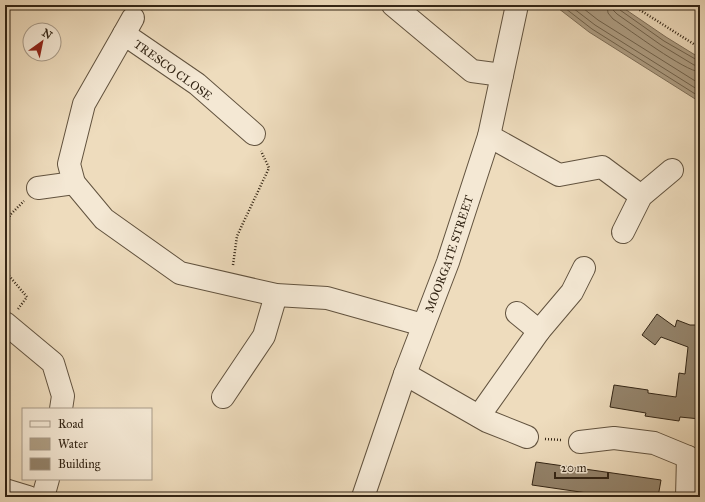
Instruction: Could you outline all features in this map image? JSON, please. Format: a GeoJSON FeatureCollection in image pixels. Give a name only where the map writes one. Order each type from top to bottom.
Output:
{"type":"FeatureCollection","features":[{"type":"Feature","properties":{"kind":"street"},"geometry":{"type":"LineString","coordinates":[[393,5],[472,72],[502,75]]}},
{"type":"Feature","properties":{"kind":"street","name":"MOORGATE STREET"},"geometry":{"type":"LineString","coordinates":[[363,497],[405,374],[448,262],[489,136],[517,5]]}},
{"type":"Feature","properties":{"kind":"street","name":"TRESCO CLOSE"},"geometry":{"type":"LineString","coordinates":[[254,134],[128,26],[84,104],[69,164],[74,183],[104,219],[180,273],[276,295],[327,298],[423,325]]}},
{"type":"Feature","properties":{"kind":"street"},"geometry":{"type":"LineString","coordinates":[[489,136],[558,175],[602,167],[641,196]]}},
{"type":"Feature","properties":{"kind":"street"},"geometry":{"type":"LineString","coordinates":[[623,232],[641,196],[672,170]]}},
{"type":"Feature","properties":{"kind":"street"},"geometry":{"type":"LineString","coordinates":[[38,188],[74,183]]}},
{"type":"Feature","properties":{"kind":"street"},"geometry":{"type":"LineString","coordinates":[[479,416],[538,331],[572,292],[584,268]]}},
{"type":"Feature","properties":{"kind":"street"},"geometry":{"type":"LineString","coordinates":[[223,397],[264,336],[276,295]]}},
{"type":"Feature","properties":{"kind":"street"},"geometry":{"type":"LineString","coordinates":[[517,313],[538,331]]}},
{"type":"Feature","properties":{"kind":"street"},"geometry":{"type":"LineString","coordinates":[[5,323],[53,363],[62,396],[61,408]]}},
{"type":"Feature","properties":{"kind":"street"},"geometry":{"type":"LineString","coordinates":[[405,374],[487,421],[527,438]]}},
{"type":"Feature","properties":{"kind":"street"},"geometry":{"type":"LineString","coordinates":[[580,442],[614,438],[654,443],[694,454],[688,497]]}},
{"type":"Feature","properties":{"kind":"street"},"geometry":{"type":"LineString","coordinates":[[43,497],[48,480]]}},
{"type":"Feature","properties":{"kind":"street"},"geometry":{"type":"LineString","coordinates":[[5,490],[28,497]]}},
{"type":"Feature","properties":{"kind":"path"},"geometry":{"type":"LineString","coordinates":[[632,5],[700,48]]}},
{"type":"Feature","properties":{"kind":"path"},"geometry":{"type":"LineString","coordinates":[[229,284],[237,236],[269,168],[254,134]]}},
{"type":"Feature","properties":{"kind":"path"},"geometry":{"type":"LineString","coordinates":[[5,234],[10,215],[38,188]]}},
{"type":"Feature","properties":{"kind":"path"},"geometry":{"type":"LineString","coordinates":[[5,271],[28,298],[5,323]]}},
{"type":"Feature","properties":{"kind":"path"},"geometry":{"type":"LineString","coordinates":[[527,438],[580,442]]}},
{"type":"Feature","properties":{"kind":"water"},"geometry":{"type":"Polygon","coordinates":[[[554,5],[619,5],[700,58],[700,102],[589,32],[554,5]]]}},
{"type":"Feature","properties":{"kind":"building"},"geometry":{"type":"Polygon","coordinates":[[[657,314],[675,327],[677,320],[690,325],[700,325],[700,360],[696,392],[700,392],[700,419],[680,417],[679,421],[645,416],[646,413],[610,407],[614,385],[648,390],[648,393],[676,397],[679,373],[685,374],[688,347],[661,337],[655,345],[642,335],[657,314]]]}},
{"type":"Feature","properties":{"kind":"building"},"geometry":{"type":"Polygon","coordinates":[[[536,462],[661,480],[658,497],[615,497],[532,485],[536,462]]]}}]}
